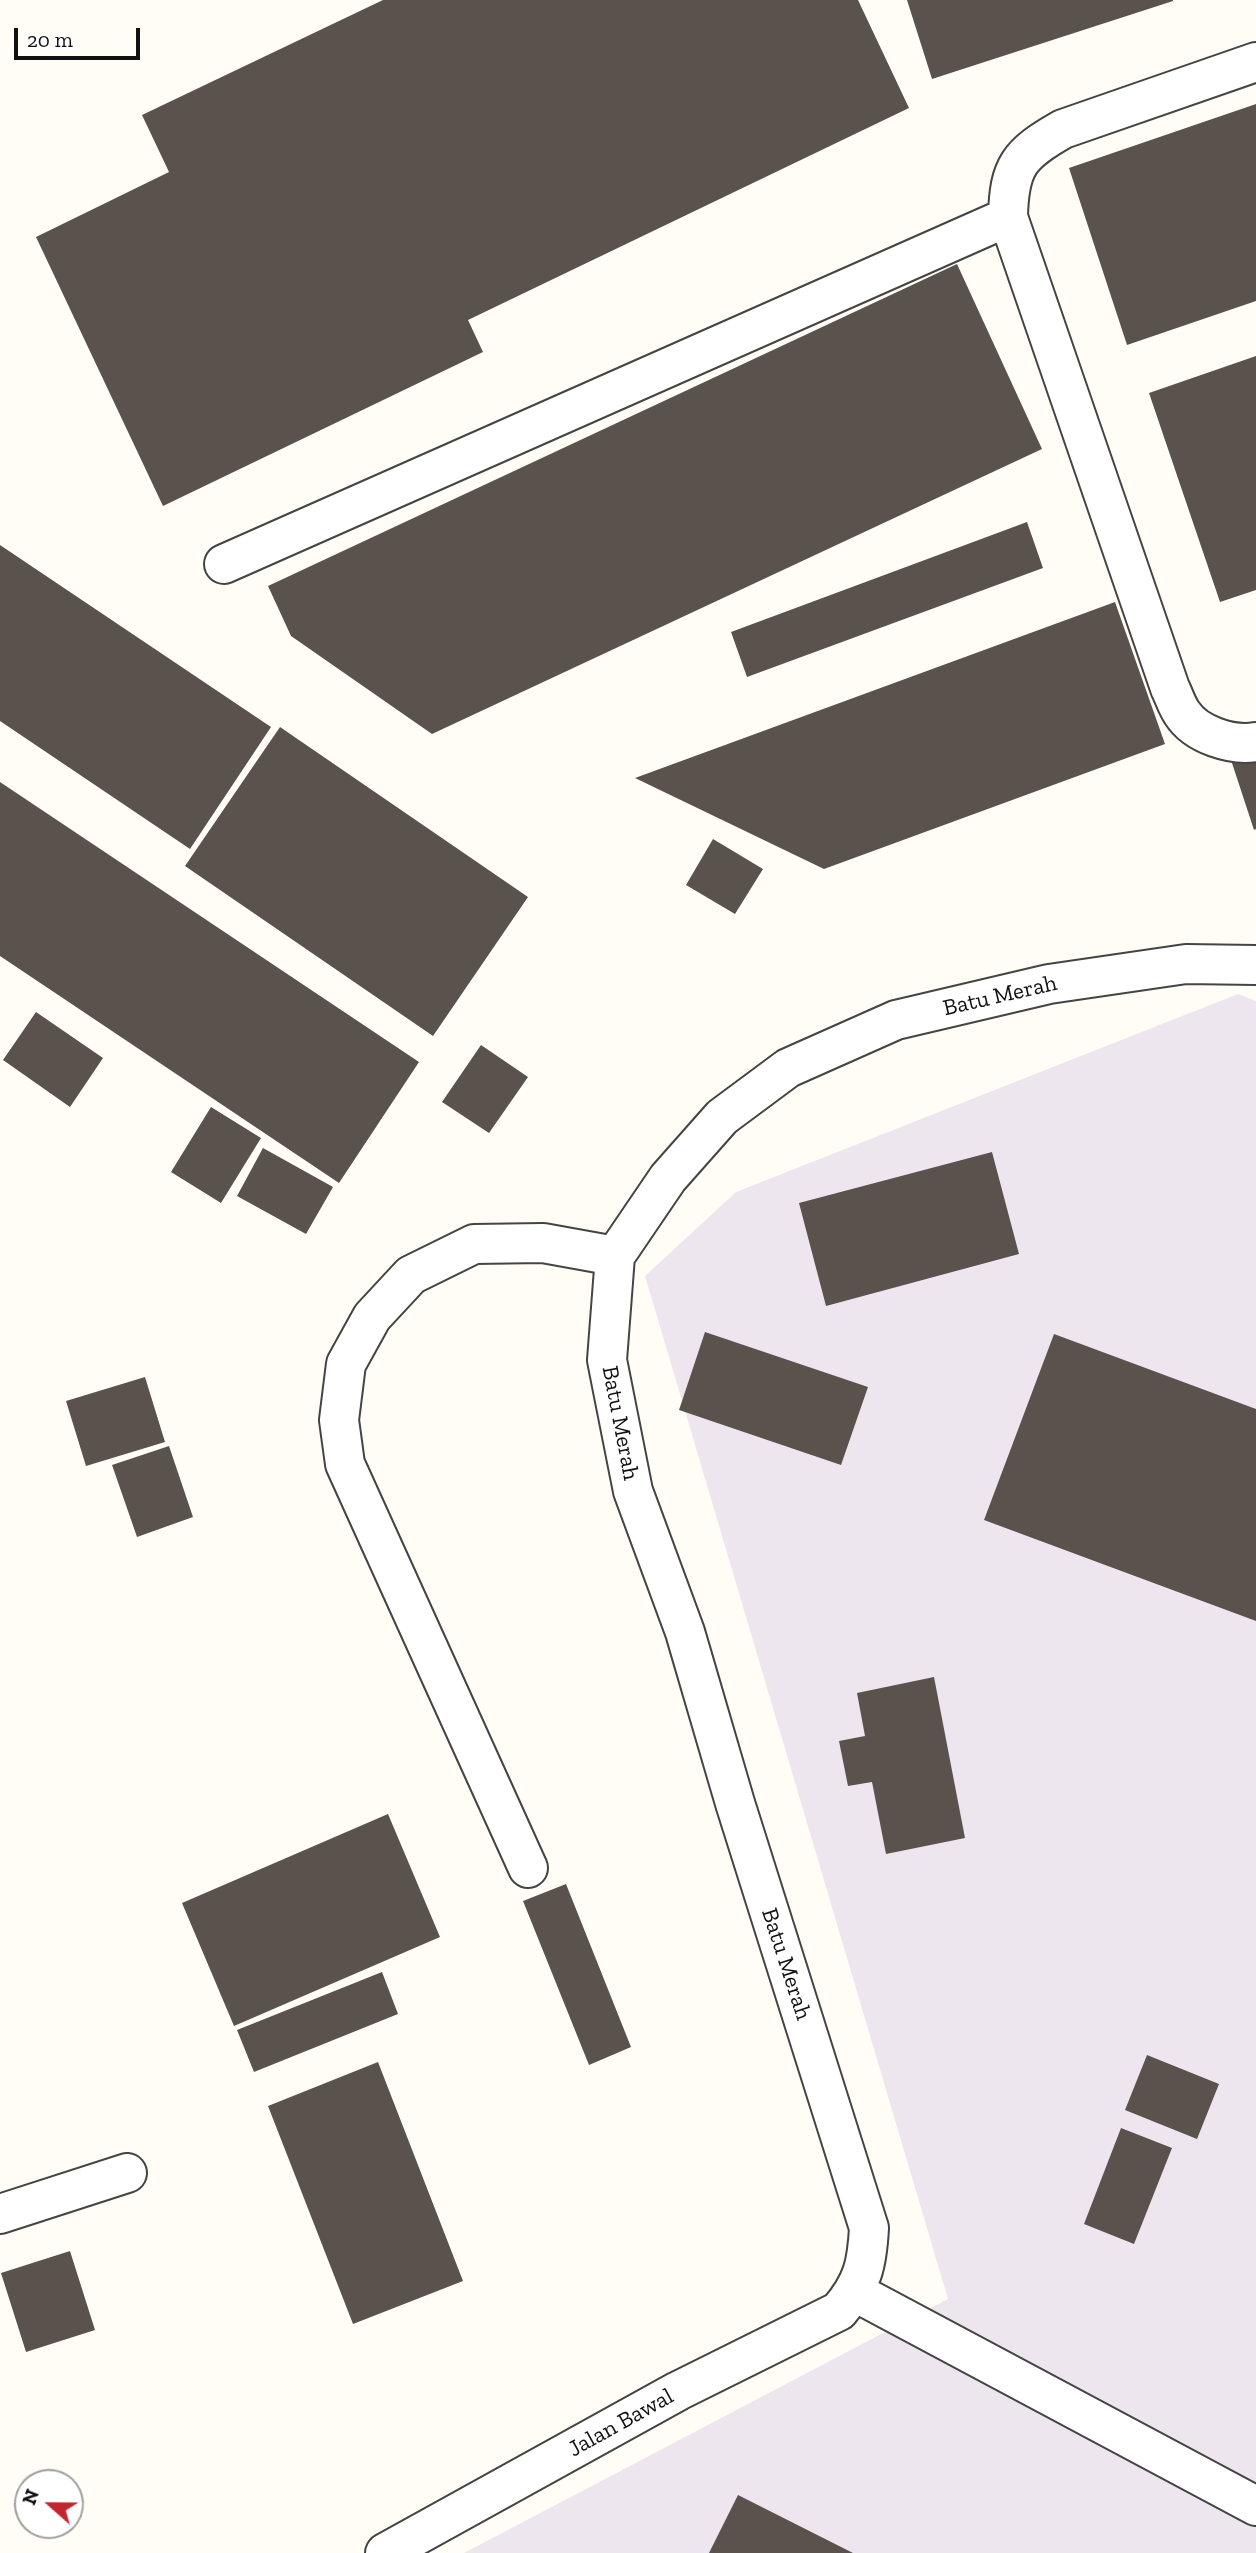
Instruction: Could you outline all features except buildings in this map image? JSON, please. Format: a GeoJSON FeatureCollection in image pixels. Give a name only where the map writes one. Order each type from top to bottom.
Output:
{"type":"FeatureCollection","features":[{"type":"Feature","properties":{"kind":"street"},"geometry":{"type":"LineString","coordinates":[[1256,62],[1063,129],[1036,145],[1018,164],[1009,188],[1009,217],[1170,688],[1183,715],[1202,732],[1225,740],[1256,742]]}},
{"type":"Feature","properties":{"kind":"street"},"geometry":{"type":"LineString","coordinates":[[224,564],[1009,217]]}},
{"type":"Feature","properties":{"kind":"street","name":"Batu Merah"},"geometry":{"type":"LineString","coordinates":[[855,2292],[867,2262],[869,2228],[735,1803],[685,1632],[633,1491],[607,1360],[615,1256],[668,1178],[722,1117],[800,1062],[896,1020],[1049,984],[1186,964],[1256,965]]}},
{"type":"Feature","properties":{"kind":"street"},"geometry":{"type":"LineString","coordinates":[[528,1868],[345,1464],[339,1420],[346,1364],[372,1317],[411,1275],[474,1244],[543,1243],[615,1256]]}},
{"type":"Feature","properties":{"kind":"street"},"geometry":{"type":"LineString","coordinates":[[0,2214],[127,2173]]}},
{"type":"Feature","properties":{"kind":"street"},"geometry":{"type":"LineString","coordinates":[[855,2292],[1256,2506]]}},
{"type":"Feature","properties":{"kind":"street","name":"Jalan Bawal"},"geometry":{"type":"LineString","coordinates":[[385,2553],[678,2391],[839,2311],[855,2292]]}},
{"type":"Feature","properties":{"kind":"shaded area"},"geometry":{"type":"Polygon","coordinates":[[[1238,994],[1256,1001],[1256,2553],[464,2553],[948,2299],[645,1276],[736,1192],[1238,994]]]}}]}
